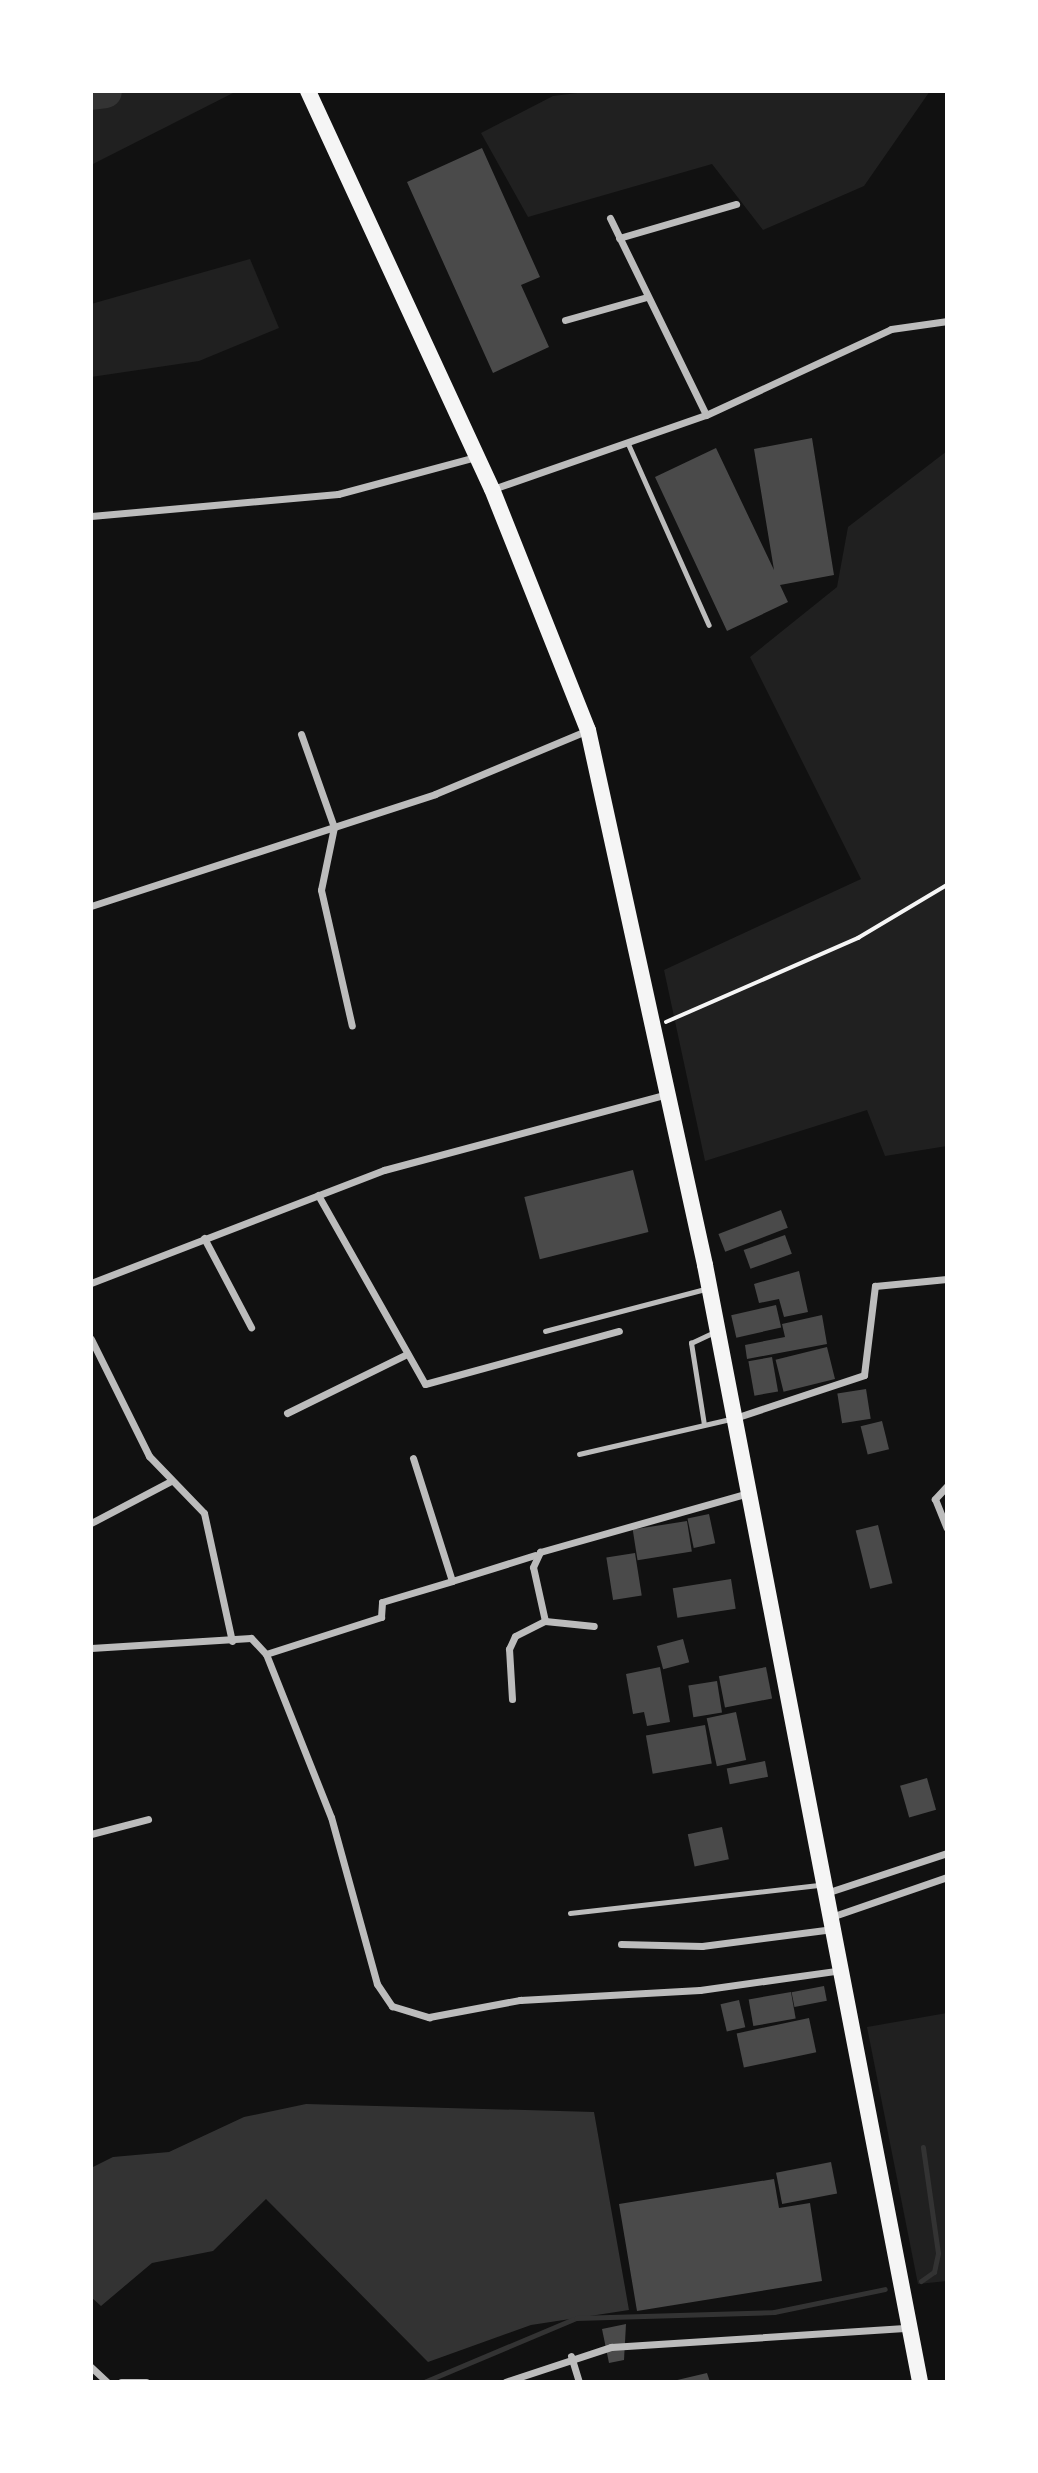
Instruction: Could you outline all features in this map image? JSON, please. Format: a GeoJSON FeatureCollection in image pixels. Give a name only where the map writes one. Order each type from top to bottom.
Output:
{"type":"FeatureCollection","features":[{"type":"Feature","properties":{"kind":"main road"},"geometry":{"type":"LineString","coordinates":[[308,91],[492,489],[588,730],[718,1331],[828,1888],[920,2382]]}},
{"type":"Feature","properties":{"kind":"street"},"geometry":{"type":"LineString","coordinates":[[619,237],[736,204]]}},
{"type":"Feature","properties":{"kind":"street"},"geometry":{"type":"LineString","coordinates":[[610,218],[706,415]]}},
{"type":"Feature","properties":{"kind":"street"},"geometry":{"type":"LineString","coordinates":[[565,320],[647,297]]}},
{"type":"Feature","properties":{"kind":"street"},"geometry":{"type":"LineString","coordinates":[[492,489],[706,415],[891,329],[947,321]]}},
{"type":"Feature","properties":{"kind":"street"},"geometry":{"type":"LineString","coordinates":[[91,516],[338,494],[477,457]]}},
{"type":"Feature","properties":{"kind":"street"},"geometry":{"type":"LineString","coordinates":[[92,906],[435,794],[588,730]]}},
{"type":"Feature","properties":{"kind":"street"},"geometry":{"type":"LineString","coordinates":[[301,734],[334,827],[321,890],[352,1026]]}},
{"type":"Feature","properties":{"kind":"street"},"geometry":{"type":"LineString","coordinates":[[91,1283],[318,1195],[424,1159],[668,1094]]}},
{"type":"Feature","properties":{"kind":"street"},"geometry":{"type":"LineString","coordinates":[[318,1195],[427,1385],[618,1331]]}},
{"type":"Feature","properties":{"kind":"street"},"geometry":{"type":"LineString","coordinates":[[204,1238],[251,1327]]}},
{"type":"Feature","properties":{"kind":"street"},"geometry":{"type":"LineString","coordinates":[[735,1418],[864,1375],[875,1286],[947,1279]]}},
{"type":"Feature","properties":{"kind":"street"},"geometry":{"type":"LineString","coordinates":[[91,1339],[145,1449],[209,1524],[232,1641]]}},
{"type":"Feature","properties":{"kind":"street"},"geometry":{"type":"LineString","coordinates":[[287,1413],[407,1354]]}},
{"type":"Feature","properties":{"kind":"street"},"geometry":{"type":"LineString","coordinates":[[413,1458],[452,1581]]}},
{"type":"Feature","properties":{"kind":"street"},"geometry":{"type":"LineString","coordinates":[[91,1523],[170,1481]]}},
{"type":"Feature","properties":{"kind":"street"},"geometry":{"type":"LineString","coordinates":[[947,1486],[935,1499],[947,1528]]}},
{"type":"Feature","properties":{"kind":"street"},"geometry":{"type":"LineString","coordinates":[[266,1654],[381,1617],[381,1602],[750,1493]]}},
{"type":"Feature","properties":{"kind":"street"},"geometry":{"type":"LineString","coordinates":[[535,1555],[545,1621]]}},
{"type":"Feature","properties":{"kind":"street"},"geometry":{"type":"LineString","coordinates":[[512,1699],[509,1649],[515,1636],[545,1621],[594,1626]]}},
{"type":"Feature","properties":{"kind":"street"},"geometry":{"type":"LineString","coordinates":[[91,1648],[253,1639],[266,1654],[331,1817],[377,1984],[392,2006],[429,2017],[520,2000],[700,1990],[842,1970]]}},
{"type":"Feature","properties":{"kind":"street"},"geometry":{"type":"LineString","coordinates":[[91,1834],[148,1819]]}},
{"type":"Feature","properties":{"kind":"street"},"geometry":{"type":"LineString","coordinates":[[828,1888],[947,1853]]}},
{"type":"Feature","properties":{"kind":"street"},"geometry":{"type":"LineString","coordinates":[[621,1944],[702,1946],[834,1922],[947,1877]]}},
{"type":"Feature","properties":{"kind":"street"},"geometry":{"type":"LineString","coordinates":[[505,2382],[571,2356],[611,2347],[908,2328]]}},
{"type":"Feature","properties":{"kind":"street"},"geometry":{"type":"LineString","coordinates":[[571,2356],[579,2382]]}},
{"type":"Feature","properties":{"kind":"street"},"geometry":{"type":"LineString","coordinates":[[91,2367],[107,2382]]}},
{"type":"Feature","properties":{"kind":"street"},"geometry":{"type":"LineString","coordinates":[[121,2382],[146,2382]]}},
{"type":"Feature","properties":{"kind":"lane"},"geometry":{"type":"LineString","coordinates":[[628,443],[709,625]]}},
{"type":"Feature","properties":{"kind":"lane"},"geometry":{"type":"LineString","coordinates":[[545,1331],[709,1288]]}},
{"type":"Feature","properties":{"kind":"lane"},"geometry":{"type":"LineString","coordinates":[[704,1425],[691,1343],[718,1331]]}},
{"type":"Feature","properties":{"kind":"lane"},"geometry":{"type":"LineString","coordinates":[[579,1454],[735,1418]]}},
{"type":"Feature","properties":{"kind":"lane"},"geometry":{"type":"LineString","coordinates":[[570,1913],[828,1888]]}},
{"type":"Feature","properties":{"kind":"path"},"geometry":{"type":"LineString","coordinates":[[674,1019],[858,938],[947,885]]}},
{"type":"Feature","properties":{"kind":"shaded area"},"geometry":{"type":"Polygon","coordinates":[[[91,91],[237,91],[91,165],[91,91]]]}},
{"type":"Feature","properties":{"kind":"shaded area"},"geometry":{"type":"Polygon","coordinates":[[[594,91],[930,91],[864,186],[763,230],[712,164],[528,217],[481,133],[553,96],[594,91]]]}},
{"type":"Feature","properties":{"kind":"shaded area"},"geometry":{"type":"Polygon","coordinates":[[[250,259],[279,328],[199,361],[91,377],[91,304],[250,259]]]}},
{"type":"Feature","properties":{"kind":"shaded area"},"geometry":{"type":"Polygon","coordinates":[[[947,451],[947,1146],[885,1156],[867,1110],[705,1161],[664,970],[861,879],[750,657],[837,587],[848,527],[947,451]]]}},
{"type":"Feature","properties":{"kind":"shaded area"},"geometry":{"type":"Polygon","coordinates":[[[947,2013],[947,2281],[918,2284],[867,2027],[947,2013]]]}},
{"type":"Feature","properties":{"kind":"shaded area"},"geometry":{"type":"Polygon","coordinates":[[[306,2104],[594,2112],[629,2310],[531,2325],[428,2362],[266,2199],[213,2251],[152,2263],[101,2306],[91,2297],[91,2168],[113,2157],[169,2152],[244,2117],[306,2104]]]}},
{"type":"Feature","properties":{"kind":"building"},"geometry":{"type":"Polygon","coordinates":[[[482,148],[540,277],[521,285],[549,347],[493,373],[407,182],[482,148]]]}},
{"type":"Feature","properties":{"kind":"building"},"geometry":{"type":"Polygon","coordinates":[[[812,438],[834,575],[780,585],[788,602],[727,631],[655,477],[716,448],[774,570],[754,449],[812,438]]]}},
{"type":"Feature","properties":{"kind":"building"},"geometry":{"type":"Polygon","coordinates":[[[633,1170],[648,1232],[540,1259],[524,1197],[633,1170]]]}},
{"type":"Feature","properties":{"kind":"building"},"geometry":{"type":"Polygon","coordinates":[[[781,1210],[788,1228],[725,1252],[718,1234],[781,1210]]]}},
{"type":"Feature","properties":{"kind":"building"},"geometry":{"type":"Polygon","coordinates":[[[785,1235],[792,1254],[750,1269],[744,1250],[785,1235]]]}},
{"type":"Feature","properties":{"kind":"building"},"geometry":{"type":"Polygon","coordinates":[[[799,1271],[808,1312],[784,1317],[779,1299],[759,1303],[754,1284],[799,1271]]]}},
{"type":"Feature","properties":{"kind":"building"},"geometry":{"type":"Polygon","coordinates":[[[776,1305],[781,1327],[736,1338],[731,1315],[776,1305]]]}},
{"type":"Feature","properties":{"kind":"building"},"geometry":{"type":"Polygon","coordinates":[[[822,1315],[827,1344],[747,1359],[745,1345],[785,1337],[782,1324],[822,1315]]]}},
{"type":"Feature","properties":{"kind":"building"},"geometry":{"type":"Polygon","coordinates":[[[827,1347],[835,1379],[784,1392],[776,1360],[827,1347]]]}},
{"type":"Feature","properties":{"kind":"building"},"geometry":{"type":"Polygon","coordinates":[[[772,1357],[778,1391],[754,1396],[748,1361],[772,1357]]]}},
{"type":"Feature","properties":{"kind":"building"},"geometry":{"type":"Polygon","coordinates":[[[866,1389],[871,1419],[842,1423],[837,1394],[866,1389]]]}},
{"type":"Feature","properties":{"kind":"building"},"geometry":{"type":"Polygon","coordinates":[[[882,1421],[889,1449],[868,1454],[861,1426],[882,1421]]]}},
{"type":"Feature","properties":{"kind":"building"},"geometry":{"type":"Polygon","coordinates":[[[709,1514],[715,1543],[694,1548],[687,1519],[709,1514]]]}},
{"type":"Feature","properties":{"kind":"building"},"geometry":{"type":"Polygon","coordinates":[[[687,1521],[692,1552],[638,1560],[633,1530],[687,1521]]]}},
{"type":"Feature","properties":{"kind":"building"},"geometry":{"type":"Polygon","coordinates":[[[878,1525],[893,1583],[870,1589],[856,1531],[878,1525]]]}},
{"type":"Feature","properties":{"kind":"building"},"geometry":{"type":"Polygon","coordinates":[[[635,1553],[642,1595],[613,1600],[606,1558],[635,1553]]]}},
{"type":"Feature","properties":{"kind":"building"},"geometry":{"type":"Polygon","coordinates":[[[731,1579],[736,1609],[677,1618],[673,1588],[731,1579]]]}},
{"type":"Feature","properties":{"kind":"building"},"geometry":{"type":"Polygon","coordinates":[[[683,1639],[689,1662],[663,1669],[657,1646],[683,1639]]]}},
{"type":"Feature","properties":{"kind":"building"},"geometry":{"type":"Polygon","coordinates":[[[660,1667],[670,1722],[647,1726],[644,1712],[633,1714],[626,1674],[660,1667]]]}},
{"type":"Feature","properties":{"kind":"building"},"geometry":{"type":"Polygon","coordinates":[[[766,1667],[772,1698],[725,1708],[719,1676],[766,1667]]]}},
{"type":"Feature","properties":{"kind":"building"},"geometry":{"type":"Polygon","coordinates":[[[717,1681],[722,1713],[693,1717],[688,1686],[717,1681]]]}},
{"type":"Feature","properties":{"kind":"building"},"geometry":{"type":"Polygon","coordinates":[[[736,1712],[746,1760],[717,1766],[707,1718],[736,1712]]]}},
{"type":"Feature","properties":{"kind":"building"},"geometry":{"type":"Polygon","coordinates":[[[705,1725],[712,1763],[653,1774],[646,1735],[705,1725]]]}},
{"type":"Feature","properties":{"kind":"building"},"geometry":{"type":"Polygon","coordinates":[[[765,1761],[768,1777],[730,1784],[727,1768],[765,1761]]]}},
{"type":"Feature","properties":{"kind":"building"},"geometry":{"type":"Polygon","coordinates":[[[927,1778],[936,1810],[909,1817],[900,1786],[927,1778]]]}},
{"type":"Feature","properties":{"kind":"building"},"geometry":{"type":"Polygon","coordinates":[[[722,1827],[729,1859],[695,1867],[688,1834],[722,1827]]]}},
{"type":"Feature","properties":{"kind":"building"},"geometry":{"type":"Polygon","coordinates":[[[824,1986],[827,2001],[794,2007],[792,1992],[824,1986]]]}},
{"type":"Feature","properties":{"kind":"building"},"geometry":{"type":"Polygon","coordinates":[[[791,1992],[796,2019],[753,2026],[749,1999],[791,1992]]]}},
{"type":"Feature","properties":{"kind":"building"},"geometry":{"type":"Polygon","coordinates":[[[739,2000],[745,2027],[727,2032],[720,2004],[739,2000]]]}},
{"type":"Feature","properties":{"kind":"building"},"geometry":{"type":"Polygon","coordinates":[[[809,2018],[816,2052],[744,2068],[737,2033],[809,2018]]]}},
{"type":"Feature","properties":{"kind":"building"},"geometry":{"type":"Polygon","coordinates":[[[831,2162],[837,2193],[782,2204],[776,2173],[831,2162]]]}},
{"type":"Feature","properties":{"kind":"building"},"geometry":{"type":"Polygon","coordinates":[[[774,2179],[779,2208],[810,2203],[822,2281],[637,2311],[619,2204],[774,2179]]]}},
{"type":"Feature","properties":{"kind":"building"},"geometry":{"type":"Polygon","coordinates":[[[626,2324],[624,2360],[609,2363],[602,2329],[626,2324]]]}},
{"type":"Feature","properties":{"kind":"building"},"geometry":{"type":"Polygon","coordinates":[[[707,2373],[710,2382],[673,2382],[673,2381],[707,2373]]]}},
{"type":"Feature","properties":{"kind":"waterway"},"geometry":{"type":"LineString","coordinates":[[91,93],[105,91]]}},
{"type":"Feature","properties":{"kind":"waterway"},"geometry":{"type":"LineString","coordinates":[[921,2281],[934,2272],[938,2253],[923,2147]]}},
{"type":"Feature","properties":{"kind":"waterway"},"geometry":{"type":"LineString","coordinates":[[424,2382],[576,2318],[774,2312],[885,2289]]}}]}
